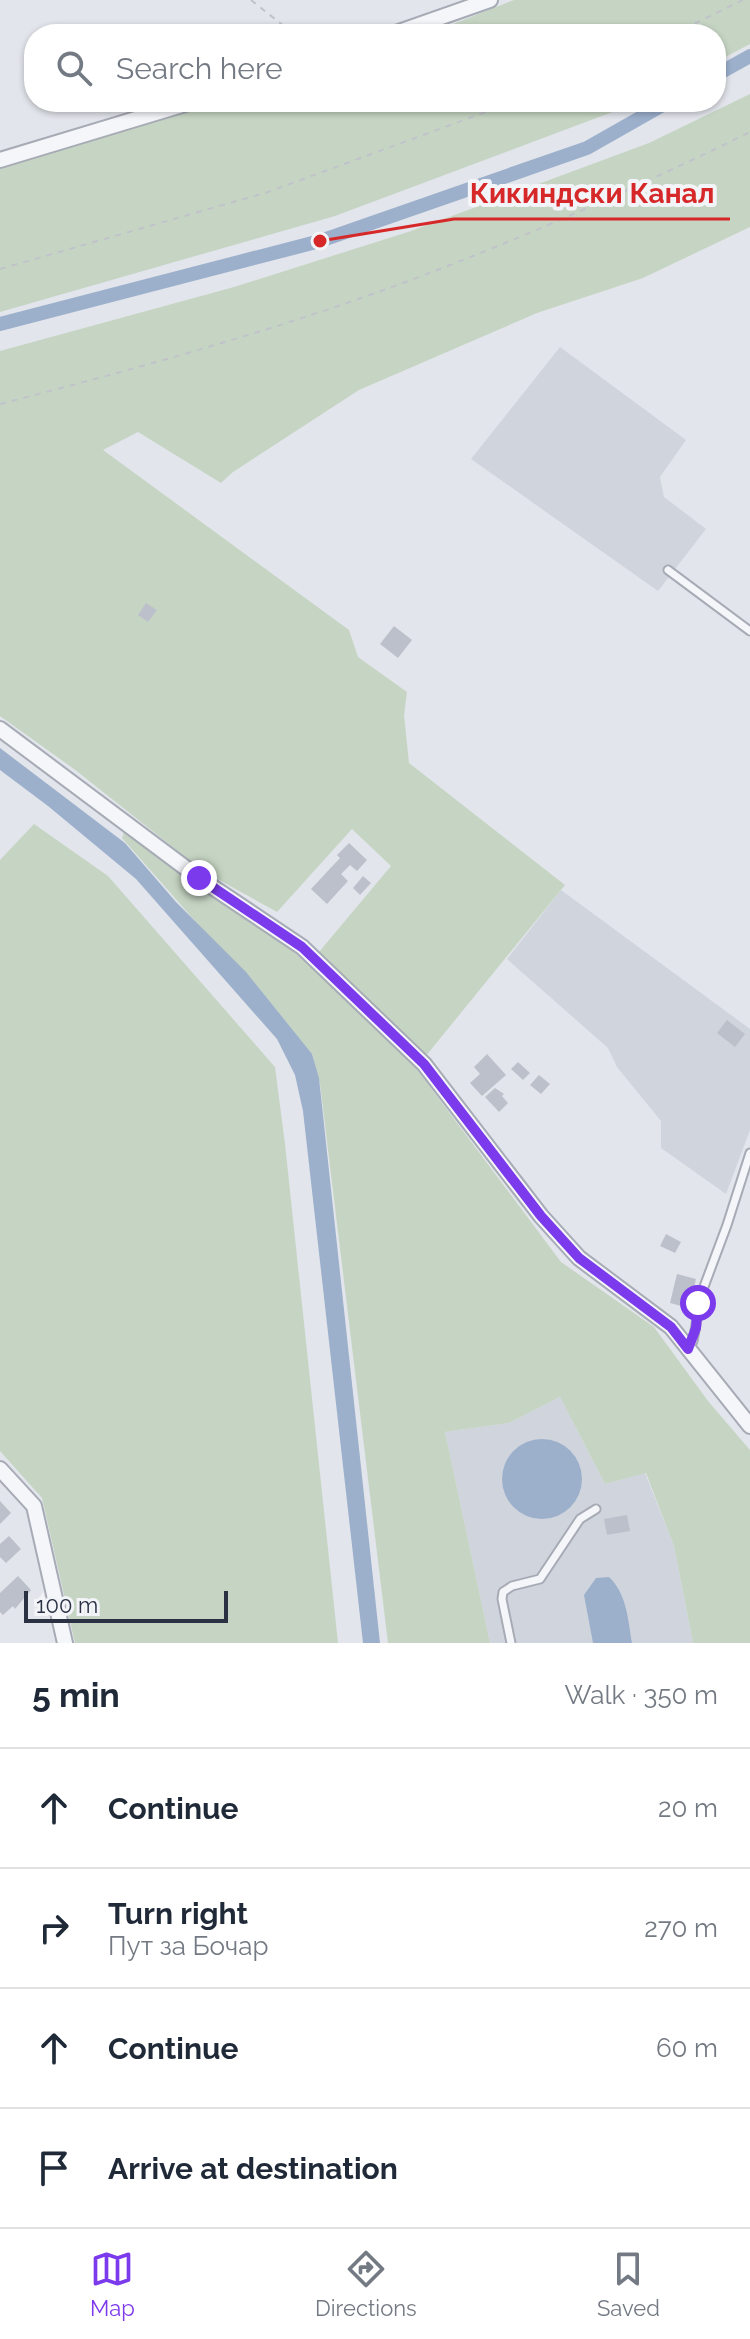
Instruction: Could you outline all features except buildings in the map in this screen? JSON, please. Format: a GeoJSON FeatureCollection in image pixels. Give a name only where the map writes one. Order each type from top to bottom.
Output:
{"type":"FeatureCollection","features":[{"type":"Feature","properties":{"kind":"street"},"geometry":{"type":"LineString","coordinates":[[422,24],[490,0]]}},
{"type":"Feature","properties":{"kind":"street"},"geometry":{"type":"LineString","coordinates":[[0,160],[159,112]]}},
{"type":"Feature","properties":{"kind":"street"},"geometry":{"type":"LineString","coordinates":[[0,729],[199,878],[302,947],[424,1064],[541,1216],[579,1258],[671,1327],[750,1426]]}},
{"type":"Feature","properties":{"kind":"street"},"geometry":{"type":"LineString","coordinates":[[0,1469],[34,1506],[65,1643]]}},
{"type":"Feature","properties":{"kind":"lane"},"geometry":{"type":"LineString","coordinates":[[668,570],[750,631]]}},
{"type":"Feature","properties":{"kind":"lane"},"geometry":{"type":"LineString","coordinates":[[688,1349],[693,1341],[702,1292],[750,1153]]}},
{"type":"Feature","properties":{"kind":"lane"},"geometry":{"type":"LineString","coordinates":[[511,1643],[503,1592],[512,1586],[540,1579],[580,1519],[596,1509]]}},
{"type":"Feature","properties":{"kind":"path"},"geometry":{"type":"LineString","coordinates":[[251,0],[281,24]]}},
{"type":"Feature","properties":{"kind":"path"},"geometry":{"type":"LineString","coordinates":[[694,24],[743,0]]}},
{"type":"Feature","properties":{"kind":"path"},"geometry":{"type":"LineString","coordinates":[[0,269],[268,192],[486,112]]}},
{"type":"Feature","properties":{"kind":"path"},"geometry":{"type":"LineString","coordinates":[[0,404],[153,365],[412,279],[650,180],[750,132]]}},
{"type":"Feature","properties":{"kind":"shaded area"},"geometry":{"type":"Polygon","coordinates":[[[560,347],[686,440],[660,477],[664,497],[706,529],[658,591],[471,459],[560,347]]]}},
{"type":"Feature","properties":{"kind":"shaded area"},"geometry":{"type":"Polygon","coordinates":[[[561,890],[750,1029],[750,1130],[726,1194],[661,1148],[661,1121],[617,1067],[608,1048],[507,959],[561,890]]]}},
{"type":"Feature","properties":{"kind":"shaded area"},"geometry":{"type":"Polygon","coordinates":[[[560,1397],[605,1484],[645,1473],[674,1546],[693,1643],[490,1643],[445,1432],[509,1423],[560,1397]]]}},
{"type":"Feature","properties":{"kind":"green space"},"geometry":{"type":"Polygon","coordinates":[[[514,0],[750,0],[750,44],[726,57],[726,24],[453,24],[514,0]]]}},
{"type":"Feature","properties":{"kind":"green space"},"geometry":{"type":"Polygon","coordinates":[[[750,94],[750,227],[643,278],[537,313],[359,390],[233,472],[221,483],[138,432],[103,450],[349,630],[358,657],[407,692],[404,715],[409,763],[565,885],[425,1057],[319,952],[391,866],[352,829],[277,912],[203,871],[74,769],[0,716],[0,351],[234,287],[411,231],[649,143],[713,112],[726,112],[726,106],[750,94]]]}},
{"type":"Feature","properties":{"kind":"green space"},"geometry":{"type":"Polygon","coordinates":[[[180,112],[612,112],[335,216],[0,312],[0,168],[180,112]]]}},
{"type":"Feature","properties":{"kind":"green space"},"geometry":{"type":"Polygon","coordinates":[[[34,824],[108,876],[275,1067],[338,1643],[75,1643],[42,1498],[0,1451],[0,860],[34,824]]]}},
{"type":"Feature","properties":{"kind":"green space"},"geometry":{"type":"Polygon","coordinates":[[[125,830],[193,884],[283,942],[407,1056],[561,1262],[654,1327],[708,1401],[750,1450],[750,1643],[693,1643],[674,1546],[646,1473],[605,1484],[560,1397],[509,1423],[445,1432],[490,1643],[388,1643],[320,1084],[312,1054],[122,838],[125,830]]]}},
{"type":"Feature","properties":{"kind":"water"},"geometry":{"type":"Polygon","coordinates":[[[0,748],[125,843],[176,902],[246,972],[312,1054],[319,1078],[380,1643],[363,1643],[303,1111],[295,1075],[277,1039],[136,879],[0,770],[0,748]]]}},
{"type":"Feature","properties":{"kind":"water"},"geometry":{"type":"Polygon","coordinates":[[[542,1439],[557,1442],[570,1451],[579,1464],[582,1479],[579,1494],[570,1507],[557,1516],[542,1519],[527,1516],[514,1507],[505,1494],[502,1479],[505,1464],[514,1451],[527,1442],[542,1439]]]}},
{"type":"Feature","properties":{"kind":"water"},"geometry":{"type":"Polygon","coordinates":[[[609,1577],[623,1599],[632,1643],[593,1643],[584,1595],[596,1578],[609,1577]]]}},
{"type":"Feature","properties":{"kind":"waterway"},"geometry":{"type":"LineString","coordinates":[[726,69],[750,56]]}},
{"type":"Feature","properties":{"kind":"waterway"},"geometry":{"type":"LineString","coordinates":[[0,324],[320,241],[587,148],[650,112]]}},
{"type":"Feature","properties":{"kind":"place","name":"Кикиндски Канал"},"geometry":{"type":"Point","coordinates":[320,241]}},
{"type":"Feature","properties":{"kind":"route"},"geometry":{"type":"LineString","coordinates":[[199,878],[302,947],[424,1064],[541,1216],[579,1258],[671,1327],[688,1349],[696,1328],[698,1303]]}}]}
